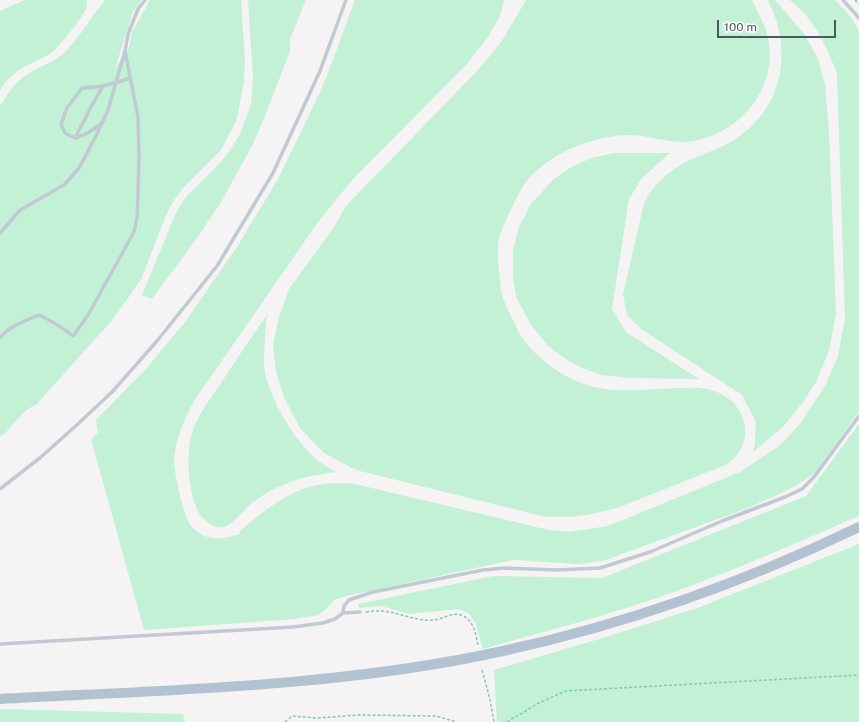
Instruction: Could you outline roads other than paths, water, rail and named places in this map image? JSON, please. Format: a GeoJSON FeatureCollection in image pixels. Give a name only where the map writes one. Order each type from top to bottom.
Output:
{"type":"FeatureCollection","features":[{"type":"Feature","properties":{"kind":"main road"},"geometry":{"type":"LineString","coordinates":[[0,699],[281,682],[348,676],[502,651],[584,632],[665,607],[729,584],[859,527]]}},
{"type":"Feature","properties":{"kind":"lane"},"geometry":{"type":"LineString","coordinates":[[0,233],[20,210],[64,185],[79,168],[108,110],[125,51],[128,34],[138,9],[145,0]]}},
{"type":"Feature","properties":{"kind":"lane"},"geometry":{"type":"LineString","coordinates":[[0,489],[41,456],[112,392],[157,342],[217,266],[273,173],[320,71],[346,0]]}},
{"type":"Feature","properties":{"kind":"lane"},"geometry":{"type":"LineString","coordinates":[[843,0],[859,18]]}},
{"type":"Feature","properties":{"kind":"lane"},"geometry":{"type":"LineString","coordinates":[[0,338],[2,334],[39,315],[58,324],[73,336],[88,314],[134,232],[137,218],[139,156],[138,117],[125,51]]}},
{"type":"Feature","properties":{"kind":"lane"},"geometry":{"type":"LineString","coordinates":[[102,123],[86,134],[75,138],[65,133],[61,124],[67,108],[82,88],[115,84],[130,78]]}},
{"type":"Feature","properties":{"kind":"lane"},"geometry":{"type":"LineString","coordinates":[[75,138],[103,86]]}},
{"type":"Feature","properties":{"kind":"lane"},"geometry":{"type":"LineString","coordinates":[[343,613],[344,606],[349,600],[373,592],[483,570],[504,568],[556,570],[600,568],[650,552],[802,489],[814,477],[859,416]]}},
{"type":"Feature","properties":{"kind":"lane"},"geometry":{"type":"LineString","coordinates":[[0,644],[293,627],[323,623],[335,619],[343,613],[360,612]]}}]}
